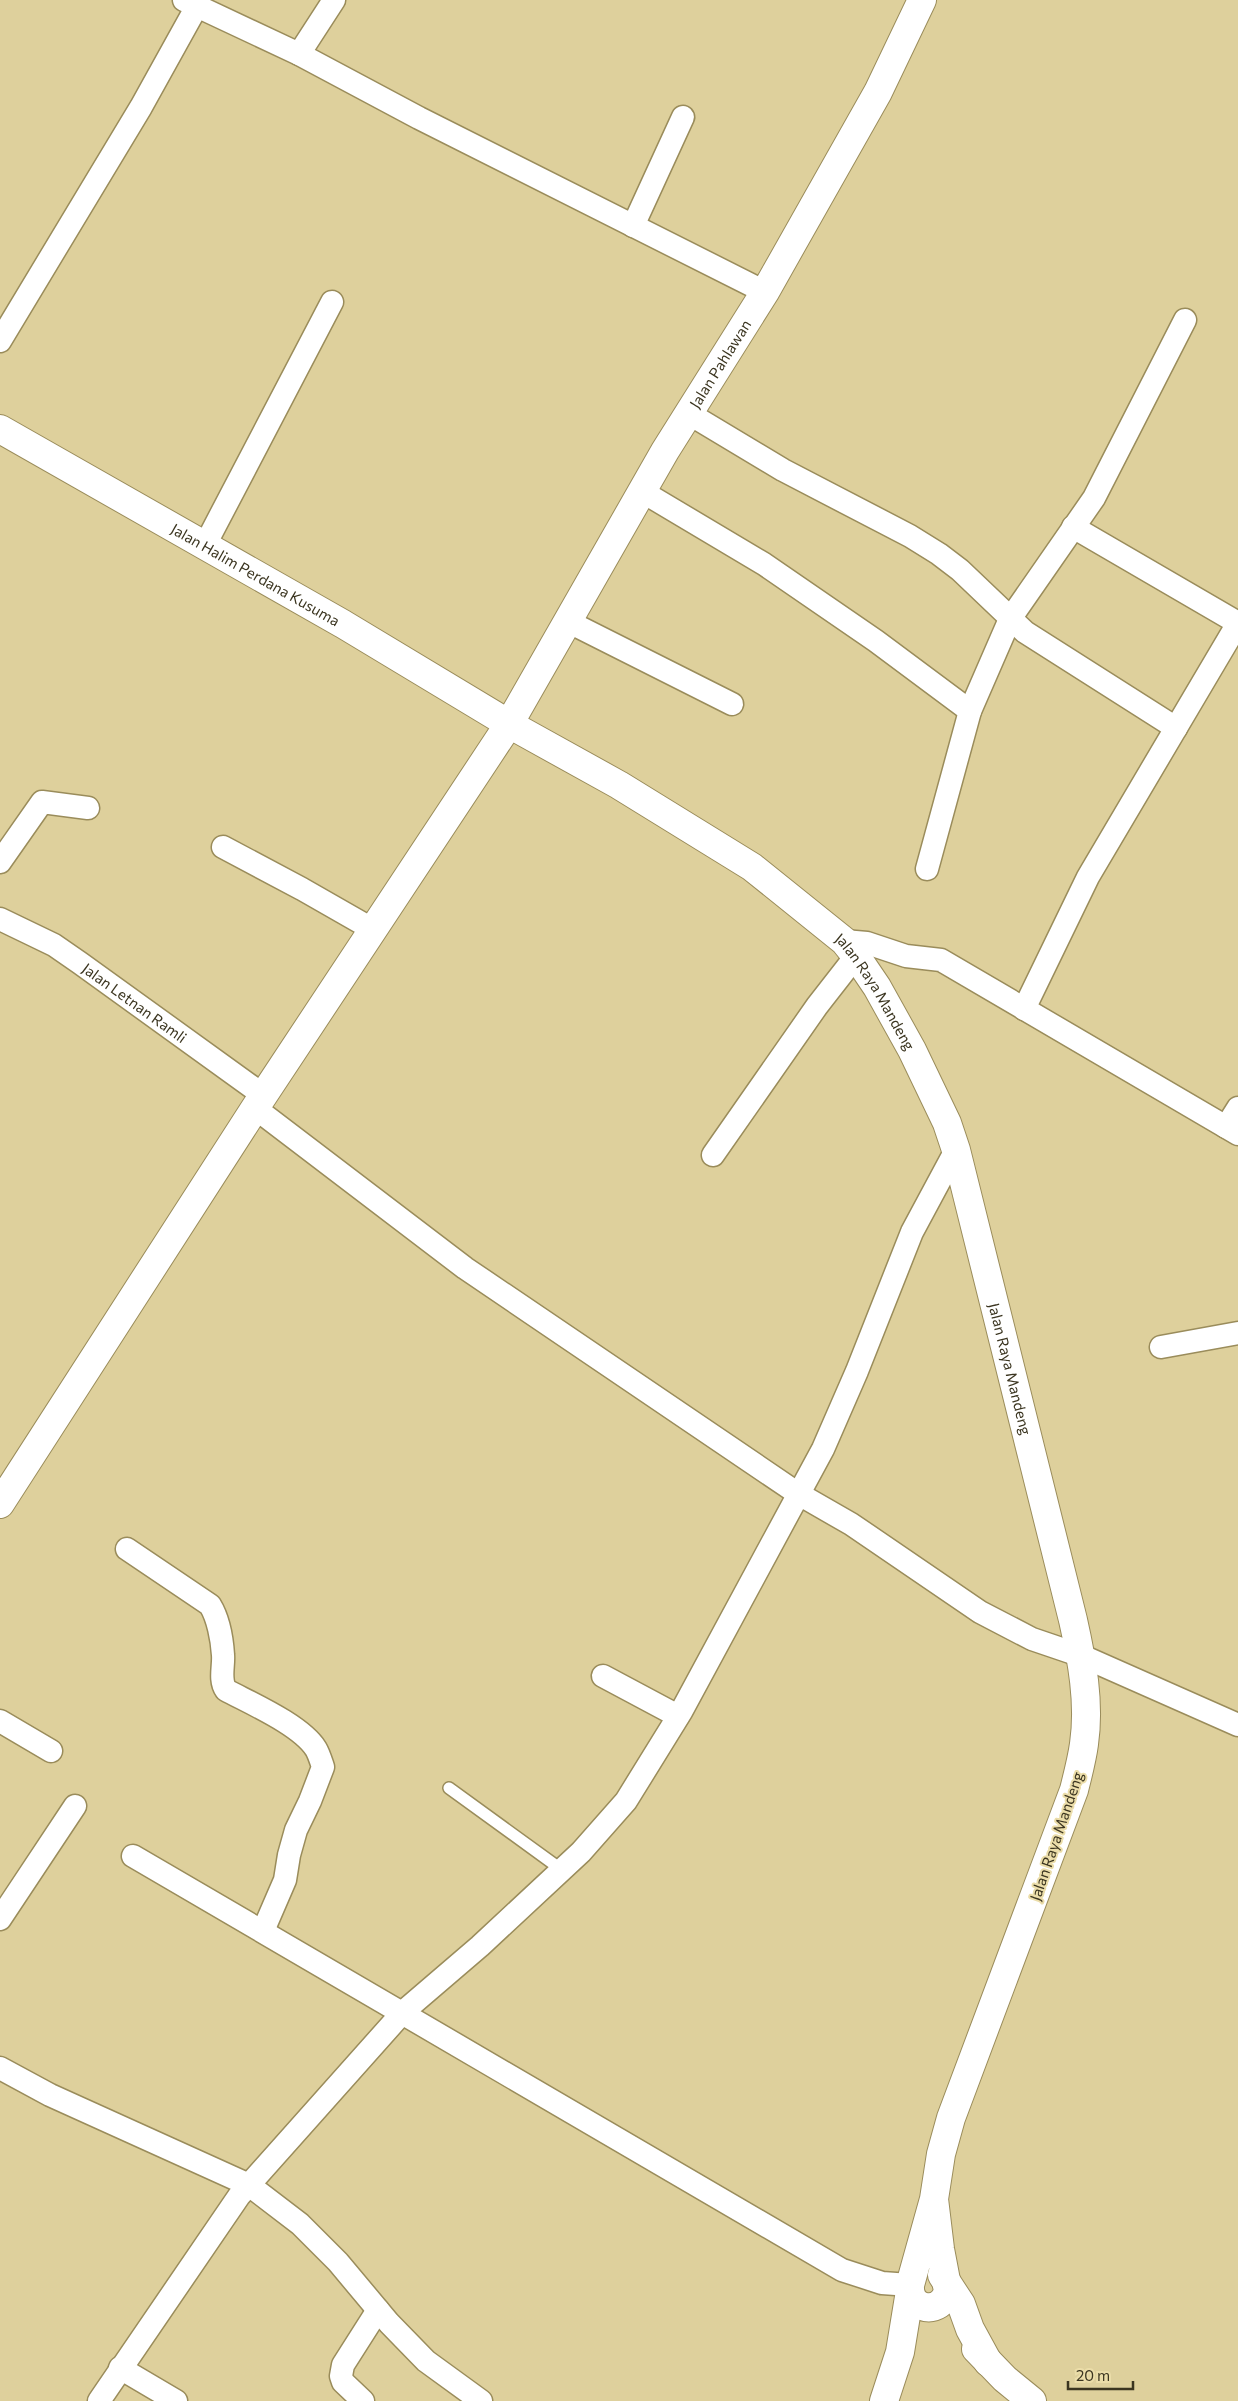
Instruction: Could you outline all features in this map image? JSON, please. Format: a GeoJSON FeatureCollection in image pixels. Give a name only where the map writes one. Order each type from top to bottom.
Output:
{"type":"FeatureCollection","features":[{"type":"Feature","properties":{"kind":"main road","name":"Jalan Pahlawan"},"geometry":{"type":"LineString","coordinates":[[0,1504],[259,1102],[509,724],[688,413],[765,292],[878,92],[922,0]]}},
{"type":"Feature","properties":{"kind":"main road","name":"Jalan Halim Perdana Kusuma"},"geometry":{"type":"LineString","coordinates":[[0,429],[205,545],[509,724]]}},
{"type":"Feature","properties":{"kind":"main road","name":"Jalan Raya Mandeng"},"geometry":{"type":"LineString","coordinates":[[509,724],[619,785],[752,867],[850,949],[877,987],[912,1050],[947,1123],[956,1150],[999,1316],[1082,1656],[1086,1698],[1084,1743],[1074,1790],[950,2118],[941,2154],[934,2198]]}},
{"type":"Feature","properties":{"kind":"main road"},"geometry":{"type":"LineString","coordinates":[[934,2198],[947,2284],[946,2297],[938,2306],[932,2308],[920,2306],[911,2297],[910,2288],[934,2198]]}},
{"type":"Feature","properties":{"kind":"main road"},"geometry":{"type":"LineString","coordinates":[[884,2401],[900,2352],[912,2279],[922,2271],[935,2271],[945,2279],[961,2304],[970,2329],[988,2362]]}},
{"type":"Feature","properties":{"kind":"main road"},"geometry":{"type":"LineString","coordinates":[[900,2352],[932,2308]]}},
{"type":"Feature","properties":{"kind":"main road"},"geometry":{"type":"LineString","coordinates":[[932,2308],[1032,2401]]}},
{"type":"Feature","properties":{"kind":"street"},"geometry":{"type":"LineString","coordinates":[[299,54],[334,0]]}},
{"type":"Feature","properties":{"kind":"street"},"geometry":{"type":"LineString","coordinates":[[0,341],[141,107],[190,3],[299,54],[765,292]]}},
{"type":"Feature","properties":{"kind":"street"},"geometry":{"type":"LineString","coordinates":[[633,226],[683,117]]}},
{"type":"Feature","properties":{"kind":"street"},"geometry":{"type":"LineString","coordinates":[[205,545],[332,302]]}},
{"type":"Feature","properties":{"kind":"street"},"geometry":{"type":"LineString","coordinates":[[927,869],[970,711],[1010,619],[1094,498],[1185,320]]}},
{"type":"Feature","properties":{"kind":"street"},"geometry":{"type":"LineString","coordinates":[[688,413],[783,470],[910,536],[939,554],[960,570],[1024,632],[1176,728]]}},
{"type":"Feature","properties":{"kind":"street"},"geometry":{"type":"LineString","coordinates":[[643,492],[764,564],[876,640],[970,711]]}},
{"type":"Feature","properties":{"kind":"street"},"geometry":{"type":"LineString","coordinates":[[1024,1009],[1088,877],[1238,623],[1073,527]]}},
{"type":"Feature","properties":{"kind":"street"},"geometry":{"type":"LineString","coordinates":[[569,622],[732,704]]}},
{"type":"Feature","properties":{"kind":"street"},"geometry":{"type":"LineString","coordinates":[[0,862],[42,802],[88,808]]}},
{"type":"Feature","properties":{"kind":"street"},"geometry":{"type":"LineString","coordinates":[[223,848],[302,888],[372,929]]}},
{"type":"Feature","properties":{"kind":"street","name":"Jalan Letnan Ramli"},"geometry":{"type":"LineString","coordinates":[[0,919],[54,945],[67,954],[259,1102],[465,1268],[798,1493],[851,1524],[980,1612],[1032,1639],[1082,1656],[1238,1725]]}},
{"type":"Feature","properties":{"kind":"street"},"geometry":{"type":"LineString","coordinates":[[713,1155],[817,1006],[850,949],[867,943],[906,956],[941,960],[1232,1131],[1238,1108]]}},
{"type":"Feature","properties":{"kind":"street"},"geometry":{"type":"LineString","coordinates":[[99,2401],[239,2196],[403,2012],[480,1946],[562,1870],[603,1830],[626,1801],[678,1716],[823,1449],[854,1380],[912,1232],[956,1150]]}},
{"type":"Feature","properties":{"kind":"street"},"geometry":{"type":"LineString","coordinates":[[1161,1347],[1238,1333]]}},
{"type":"Feature","properties":{"kind":"street"},"geometry":{"type":"LineString","coordinates":[[127,1549],[210,1605],[214,1612],[223,1655],[222,1685],[226,1690],[273,1715],[300,1733],[316,1748],[323,1767],[296,1830],[289,1854],[285,1880],[263,1931]]}},
{"type":"Feature","properties":{"kind":"street"},"geometry":{"type":"LineString","coordinates":[[603,1676],[678,1716]]}},
{"type":"Feature","properties":{"kind":"street"},"geometry":{"type":"LineString","coordinates":[[0,1721],[51,1751]]}},
{"type":"Feature","properties":{"kind":"street"},"geometry":{"type":"LineString","coordinates":[[0,1919],[75,1806]]}},
{"type":"Feature","properties":{"kind":"street"},"geometry":{"type":"LineString","coordinates":[[133,1856],[842,2270],[882,2283],[910,2288]]}},
{"type":"Feature","properties":{"kind":"street"},"geometry":{"type":"LineString","coordinates":[[0,2068],[50,2095],[249,2186],[300,2224],[338,2262],[378,2310],[426,2362],[481,2401]]}},
{"type":"Feature","properties":{"kind":"street"},"geometry":{"type":"LineString","coordinates":[[363,2401],[343,2382],[342,2371],[378,2310]]}},
{"type":"Feature","properties":{"kind":"street"},"geometry":{"type":"LineString","coordinates":[[120,2368],[176,2401]]}},
{"type":"Feature","properties":{"kind":"lane"},"geometry":{"type":"LineString","coordinates":[[449,1788],[562,1870]]}}]}
